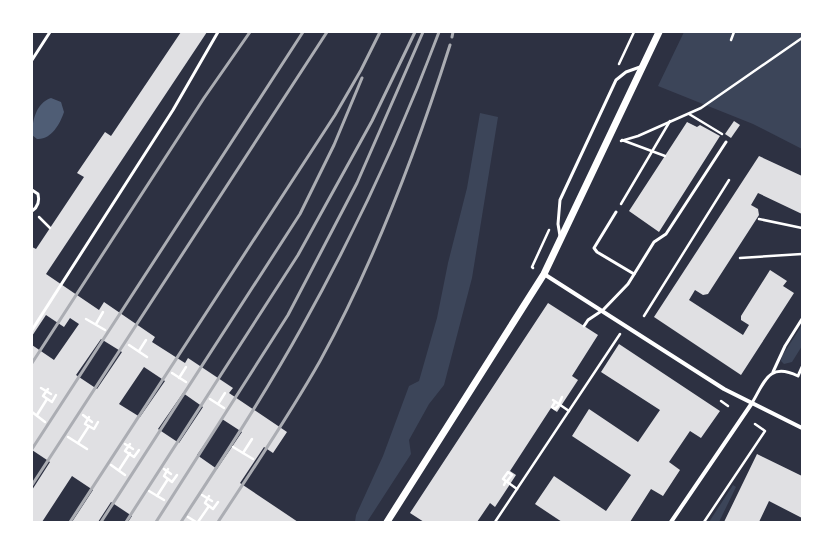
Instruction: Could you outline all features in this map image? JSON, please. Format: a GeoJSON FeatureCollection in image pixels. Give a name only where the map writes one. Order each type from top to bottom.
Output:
{"type":"FeatureCollection","features":[{"type":"Feature","properties":{"kind":"street"},"geometry":{"type":"LineString","coordinates":[[390,521],[544,274],[657,32]]}},
{"type":"Feature","properties":{"kind":"street"},"geometry":{"type":"LineString","coordinates":[[544,274],[603,310],[724,389],[802,428]]}},
{"type":"Feature","properties":{"kind":"street"},"geometry":{"type":"LineString","coordinates":[[671,522],[752,403]]}},
{"type":"Feature","properties":{"kind":"lane"},"geometry":{"type":"LineString","coordinates":[[32,60],[50,32]]}},
{"type":"Feature","properties":{"kind":"lane"},"geometry":{"type":"LineString","coordinates":[[32,330],[173,110],[218,32]]}},
{"type":"Feature","properties":{"kind":"lane"},"geometry":{"type":"LineString","coordinates":[[560,240],[558,224],[560,200],[616,80],[626,72],[642,66]]}},
{"type":"Feature","properties":{"kind":"lane"},"geometry":{"type":"LineString","coordinates":[[584,326],[588,320],[603,310],[628,284],[654,242],[666,234],[726,142]]}},
{"type":"Feature","properties":{"kind":"lane"},"geometry":{"type":"LineString","coordinates":[[32,190],[38,194],[39,201],[32,211]]}},
{"type":"Feature","properties":{"kind":"lane"},"geometry":{"type":"LineString","coordinates":[[616,212],[594,248],[597,252],[634,274]]}},
{"type":"Feature","properties":{"kind":"lane"},"geometry":{"type":"LineString","coordinates":[[752,403],[772,372],[802,319]]}},
{"type":"Feature","properties":{"kind":"lane"},"geometry":{"type":"LineString","coordinates":[[772,372],[786,370],[798,376],[802,367]]}},
{"type":"Feature","properties":{"kind":"path"},"geometry":{"type":"LineString","coordinates":[[731,40],[734,32]]}},
{"type":"Feature","properties":{"kind":"path"},"geometry":{"type":"LineString","coordinates":[[604,147],[638,136],[688,114],[714,100],[802,38]]}},
{"type":"Feature","properties":{"kind":"path"},"geometry":{"type":"LineString","coordinates":[[688,114],[721,132],[726,142]]}},
{"type":"Feature","properties":{"kind":"path"},"geometry":{"type":"LineString","coordinates":[[616,212],[670,121]]}},
{"type":"Feature","properties":{"kind":"path"},"geometry":{"type":"LineString","coordinates":[[622,140],[652,153],[665,156]]}},
{"type":"Feature","properties":{"kind":"path"},"geometry":{"type":"LineString","coordinates":[[644,316],[729,180]]}},
{"type":"Feature","properties":{"kind":"path"},"geometry":{"type":"LineString","coordinates":[[32,211],[50,228]]}},
{"type":"Feature","properties":{"kind":"path"},"geometry":{"type":"LineString","coordinates":[[759,219],[802,228]]}},
{"type":"Feature","properties":{"kind":"path"},"geometry":{"type":"LineString","coordinates":[[740,258],[802,256]]}},
{"type":"Feature","properties":{"kind":"path"},"geometry":{"type":"LineString","coordinates":[[96,324],[103,312]]}},
{"type":"Feature","properties":{"kind":"path"},"geometry":{"type":"LineString","coordinates":[[86,318],[105,330]]}},
{"type":"Feature","properties":{"kind":"path"},"geometry":{"type":"LineString","coordinates":[[496,522],[620,334]]}},
{"type":"Feature","properties":{"kind":"path"},"geometry":{"type":"LineString","coordinates":[[139,351],[146,340]]}},
{"type":"Feature","properties":{"kind":"path"},"geometry":{"type":"LineString","coordinates":[[129,345],[148,357]]}},
{"type":"Feature","properties":{"kind":"path"},"geometry":{"type":"LineString","coordinates":[[179,378],[186,367]]}},
{"type":"Feature","properties":{"kind":"path"},"geometry":{"type":"LineString","coordinates":[[172,373],[186,382]]}},
{"type":"Feature","properties":{"kind":"path"},"geometry":{"type":"LineString","coordinates":[[41,388],[50,394]]}},
{"type":"Feature","properties":{"kind":"path"},"geometry":{"type":"LineString","coordinates":[[48,389],[43,396],[52,402],[56,395]]}},
{"type":"Feature","properties":{"kind":"path"},"geometry":{"type":"LineString","coordinates":[[218,404],[225,393]]}},
{"type":"Feature","properties":{"kind":"path"},"geometry":{"type":"LineString","coordinates":[[562,397],[556,403],[569,410]]}},
{"type":"Feature","properties":{"kind":"path"},"geometry":{"type":"LineString","coordinates":[[210,398],[224,408]]}},
{"type":"Feature","properties":{"kind":"path"},"geometry":{"type":"LineString","coordinates":[[37,416],[47,399]]}},
{"type":"Feature","properties":{"kind":"path"},"geometry":{"type":"LineString","coordinates":[[32,412],[45,422]]}},
{"type":"Feature","properties":{"kind":"path"},"geometry":{"type":"LineString","coordinates":[[82,415],[92,422]]}},
{"type":"Feature","properties":{"kind":"path"},"geometry":{"type":"LineString","coordinates":[[89,417],[85,424],[94,430],[98,422]]}},
{"type":"Feature","properties":{"kind":"path"},"geometry":{"type":"LineString","coordinates":[[704,522],[765,431],[755,424]]}},
{"type":"Feature","properties":{"kind":"path"},"geometry":{"type":"LineString","coordinates":[[78,443],[89,426]]}},
{"type":"Feature","properties":{"kind":"path"},"geometry":{"type":"LineString","coordinates":[[68,437],[87,449]]}},
{"type":"Feature","properties":{"kind":"path"},"geometry":{"type":"LineString","coordinates":[[243,453],[252,439]]}},
{"type":"Feature","properties":{"kind":"path"},"geometry":{"type":"LineString","coordinates":[[125,444],[133,449]]}},
{"type":"Feature","properties":{"kind":"path"},"geometry":{"type":"LineString","coordinates":[[130,444],[126,451],[130,454],[134,456],[139,450]]}},
{"type":"Feature","properties":{"kind":"path"},"geometry":{"type":"LineString","coordinates":[[234,447],[253,460]]}},
{"type":"Feature","properties":{"kind":"path"},"geometry":{"type":"LineString","coordinates":[[119,470],[130,454]]}},
{"type":"Feature","properties":{"kind":"path"},"geometry":{"type":"LineString","coordinates":[[111,465],[126,475]]}},
{"type":"Feature","properties":{"kind":"path"},"geometry":{"type":"LineString","coordinates":[[164,469],[171,474]]}},
{"type":"Feature","properties":{"kind":"path"},"geometry":{"type":"LineString","coordinates":[[168,469],[164,476],[172,482],[177,475]]}},
{"type":"Feature","properties":{"kind":"path"},"geometry":{"type":"LineString","coordinates":[[157,496],[168,479]]}},
{"type":"Feature","properties":{"kind":"path"},"geometry":{"type":"LineString","coordinates":[[504,485],[504,479],[517,489]]}},
{"type":"Feature","properties":{"kind":"path"},"geometry":{"type":"LineString","coordinates":[[150,491],[164,500]]}},
{"type":"Feature","properties":{"kind":"path"},"geometry":{"type":"LineString","coordinates":[[202,495],[212,501]]}},
{"type":"Feature","properties":{"kind":"path"},"geometry":{"type":"LineString","coordinates":[[209,496],[204,503],[213,509],[218,502]]}},
{"type":"Feature","properties":{"kind":"path"},"geometry":{"type":"LineString","coordinates":[[188,517],[197,522],[209,506]]}},
{"type":"Feature","properties":{"kind":"shaded area"},"geometry":{"type":"Polygon","coordinates":[[[684,32],[802,32],[802,149],[753,124],[658,86],[684,32]]]}},
{"type":"Feature","properties":{"kind":"shaded area"},"geometry":{"type":"Polygon","coordinates":[[[51,98],[61,102],[64,112],[51,134],[42,139],[37,139],[32,135],[34,118],[38,108],[46,100],[51,98]]]}},
{"type":"Feature","properties":{"kind":"shaded area"},"geometry":{"type":"Polygon","coordinates":[[[480,113],[498,117],[472,278],[444,385],[429,404],[409,440],[411,454],[367,522],[355,522],[356,515],[383,456],[409,386],[419,381],[437,318],[448,263],[467,188],[480,113]]]}},
{"type":"Feature","properties":{"kind":"shaded area"},"geometry":{"type":"Polygon","coordinates":[[[802,325],[802,346],[792,362],[784,364],[781,361],[782,356],[802,325]]]}},
{"type":"Feature","properties":{"kind":"shaded area"},"geometry":{"type":"Polygon","coordinates":[[[733,485],[736,487],[719,522],[709,522],[733,485]]]}},
{"type":"Feature","properties":{"kind":"building"},"geometry":{"type":"Polygon","coordinates":[[[181,32],[207,32],[46,274],[99,310],[104,302],[155,337],[152,342],[185,363],[188,358],[233,388],[229,393],[287,432],[273,453],[264,447],[240,483],[298,522],[128,522],[132,516],[111,502],[98,522],[72,522],[93,490],[72,476],[42,522],[32,522],[32,490],[50,462],[32,450],[32,345],[54,360],[79,324],[70,318],[64,327],[46,315],[32,336],[32,247],[36,249],[84,177],[77,173],[105,132],[111,136],[181,32]],[[101,339],[76,375],[97,389],[122,352],[101,339]],[[144,367],[119,404],[140,417],[165,381],[144,367]],[[183,393],[158,429],[179,443],[203,407],[183,393]],[[222,419],[197,455],[217,469],[242,432],[222,419]]]}},
{"type":"Feature","properties":{"kind":"building"},"geometry":{"type":"Polygon","coordinates":[[[734,121],[740,125],[731,138],[725,134],[734,121]]]}},
{"type":"Feature","properties":{"kind":"building"},"geometry":{"type":"Polygon","coordinates":[[[687,122],[697,127],[700,125],[720,136],[659,232],[629,211],[687,122]]]}},
{"type":"Feature","properties":{"kind":"building"},"geometry":{"type":"Polygon","coordinates":[[[759,156],[802,176],[802,214],[758,193],[751,205],[758,209],[759,215],[708,294],[703,295],[695,290],[689,300],[743,335],[749,325],[741,320],[741,316],[770,270],[787,281],[783,286],[794,293],[741,375],[654,317],[759,156]]]}},
{"type":"Feature","properties":{"kind":"building"},"geometry":{"type":"Polygon","coordinates":[[[548,303],[598,335],[572,376],[578,380],[557,412],[551,408],[510,471],[516,475],[495,507],[490,503],[477,522],[424,522],[410,513],[548,303]]]}},
{"type":"Feature","properties":{"kind":"building"},"geometry":{"type":"Polygon","coordinates":[[[619,344],[720,411],[701,438],[690,431],[669,462],[680,470],[663,496],[651,489],[630,522],[562,522],[535,504],[554,476],[606,511],[631,475],[572,436],[589,409],[638,442],[660,410],[601,372],[619,344]]]}},
{"type":"Feature","properties":{"kind":"building"},"geometry":{"type":"Polygon","coordinates":[[[757,454],[802,476],[802,518],[769,501],[759,522],[724,522],[757,454]]]}},
{"type":"Feature","properties":{"kind":"railway"},"geometry":{"type":"LineString","coordinates":[[32,363],[204,98],[250,32]]}},
{"type":"Feature","properties":{"kind":"railway"},"geometry":{"type":"LineString","coordinates":[[32,449],[303,32]]}},
{"type":"Feature","properties":{"kind":"railway"},"geometry":{"type":"LineString","coordinates":[[32,485],[327,32]]}},
{"type":"Feature","properties":{"kind":"railway"},"geometry":{"type":"LineString","coordinates":[[70,522],[335,115],[361,70],[380,32]]}},
{"type":"Feature","properties":{"kind":"railway"},"geometry":{"type":"LineString","coordinates":[[126,522],[298,255],[372,121],[415,32]]}},
{"type":"Feature","properties":{"kind":"railway"},"geometry":{"type":"LineString","coordinates":[[156,522],[288,315],[357,183],[423,32]]}},
{"type":"Feature","properties":{"kind":"railway"},"geometry":{"type":"LineString","coordinates":[[181,522],[259,401],[322,291],[359,219],[393,145],[439,32]]}},
{"type":"Feature","properties":{"kind":"railway"},"geometry":{"type":"LineString","coordinates":[[452,37],[453,32]]}},
{"type":"Feature","properties":{"kind":"railway"},"geometry":{"type":"LineString","coordinates":[[218,522],[296,402],[340,324],[376,246],[408,166],[450,45]]}},
{"type":"Feature","properties":{"kind":"railway"},"geometry":{"type":"LineString","coordinates":[[101,522],[300,214],[334,145],[362,78]]}}]}
